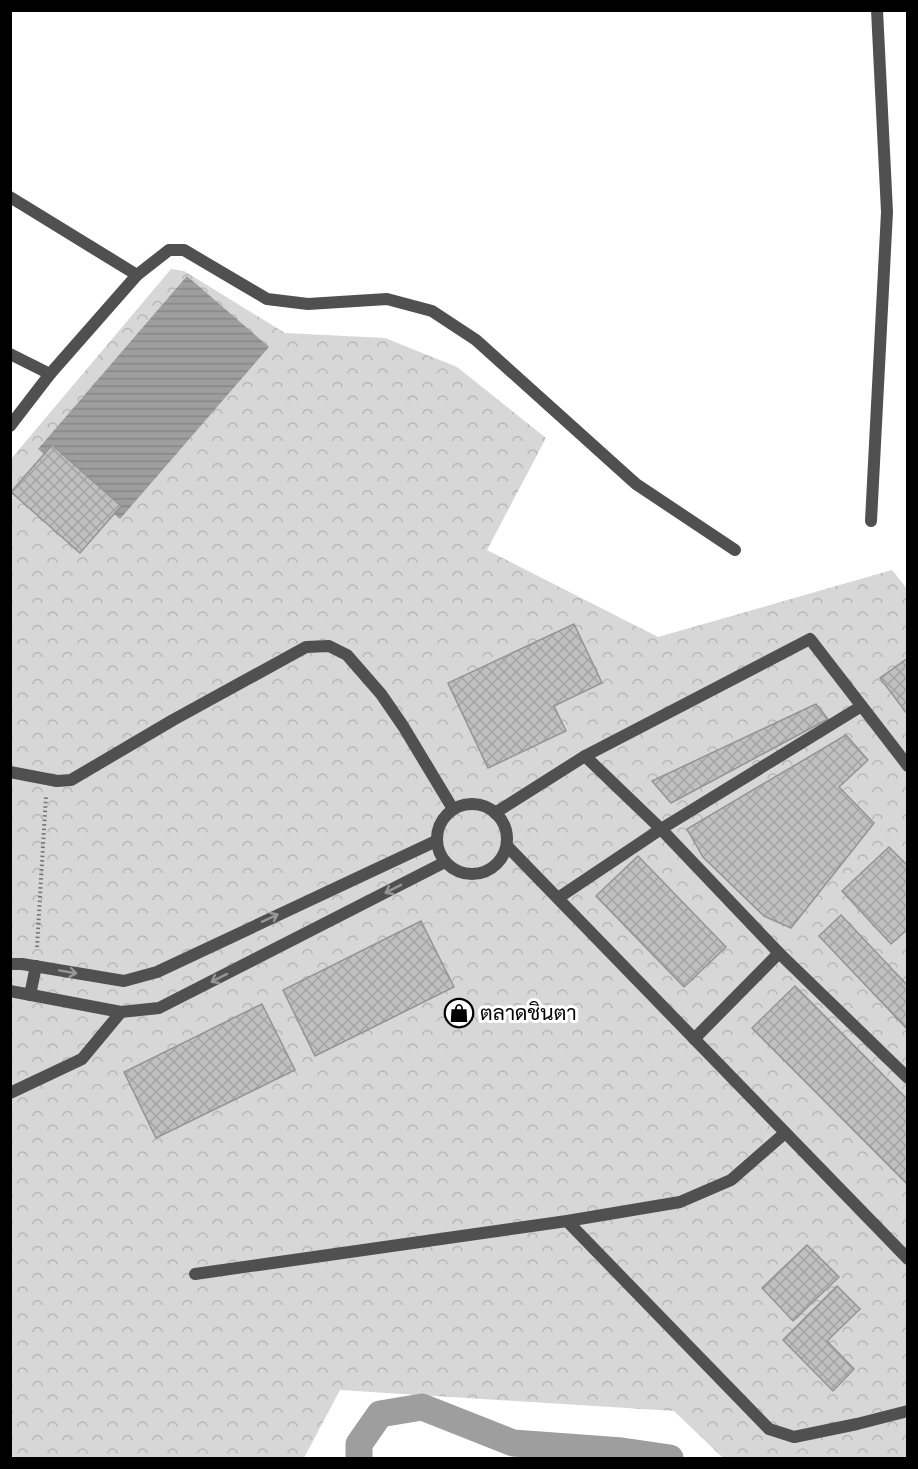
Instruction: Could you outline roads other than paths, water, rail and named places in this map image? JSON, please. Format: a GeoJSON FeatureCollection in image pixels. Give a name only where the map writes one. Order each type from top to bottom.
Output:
{"type":"FeatureCollection","features":[{"type":"Feature","properties":{"kind":"street"},"geometry":{"type":"LineString","coordinates":[[871,521],[886,212],[877,10]]}},
{"type":"Feature","properties":{"kind":"street"},"geometry":{"type":"LineString","coordinates":[[10,197],[137,275]]}},
{"type":"Feature","properties":{"kind":"street"},"geometry":{"type":"LineString","coordinates":[[10,426],[50,374],[137,275],[169,250],[184,250],[267,299],[308,304],[387,299],[432,311],[476,340],[636,484],[735,550]]}},
{"type":"Feature","properties":{"kind":"street"},"geometry":{"type":"LineString","coordinates":[[10,354],[50,374]]}},
{"type":"Feature","properties":{"kind":"street"},"geometry":{"type":"LineString","coordinates":[[495,813],[585,756],[810,639],[860,707],[908,766]]}},
{"type":"Feature","properties":{"kind":"street"},"geometry":{"type":"LineString","coordinates":[[10,772],[57,781],[71,780],[173,720],[306,647],[329,646],[347,655],[381,694],[453,809]]}},
{"type":"Feature","properties":{"kind":"street"},"geometry":{"type":"LineString","coordinates":[[558,898],[661,829],[860,707]]}},
{"type":"Feature","properties":{"kind":"street"},"geometry":{"type":"LineString","coordinates":[[585,756],[661,829],[779,953],[908,1078]]}},
{"type":"Feature","properties":{"kind":"street"},"geometry":{"type":"LineString","coordinates":[[474,804],[495,813],[503,822],[507,834],[507,846],[503,857],[487,872],[476,875],[453,870],[439,853],[436,841],[440,823],[453,809],[474,804]]}},
{"type":"Feature","properties":{"kind":"street"},"geometry":{"type":"LineString","coordinates":[[10,964],[36,966],[124,981],[157,972],[436,841]]}},
{"type":"Feature","properties":{"kind":"street"},"geometry":{"type":"LineString","coordinates":[[507,846],[908,1259]]}},
{"type":"Feature","properties":{"kind":"street"},"geometry":{"type":"LineString","coordinates":[[10,991],[121,1012],[159,1008],[445,862]]}},
{"type":"Feature","properties":{"kind":"street"},"geometry":{"type":"LineString","coordinates":[[694,1039],[779,953]]}},
{"type":"Feature","properties":{"kind":"street"},"geometry":{"type":"LineString","coordinates":[[30,995],[36,966]]}},
{"type":"Feature","properties":{"kind":"street"},"geometry":{"type":"LineString","coordinates":[[10,1093],[82,1059],[121,1012]]}},
{"type":"Feature","properties":{"kind":"street"},"geometry":{"type":"LineString","coordinates":[[195,1274],[567,1221],[680,1202],[731,1180],[785,1133]]}},
{"type":"Feature","properties":{"kind":"street"},"geometry":{"type":"LineString","coordinates":[[567,1221],[769,1429],[794,1437],[908,1411]]}},
{"type":"Feature","properties":{"kind":"waterway"},"geometry":{"type":"LineString","coordinates":[[359,1458],[359,1444],[380,1414],[422,1407],[513,1443],[622,1451],[670,1458]]}},
{"type":"Feature","properties":{"kind":"place","name":"ตลาดชินตา"},"geometry":{"type":"Point","coordinates":[459,1013]}}]}
